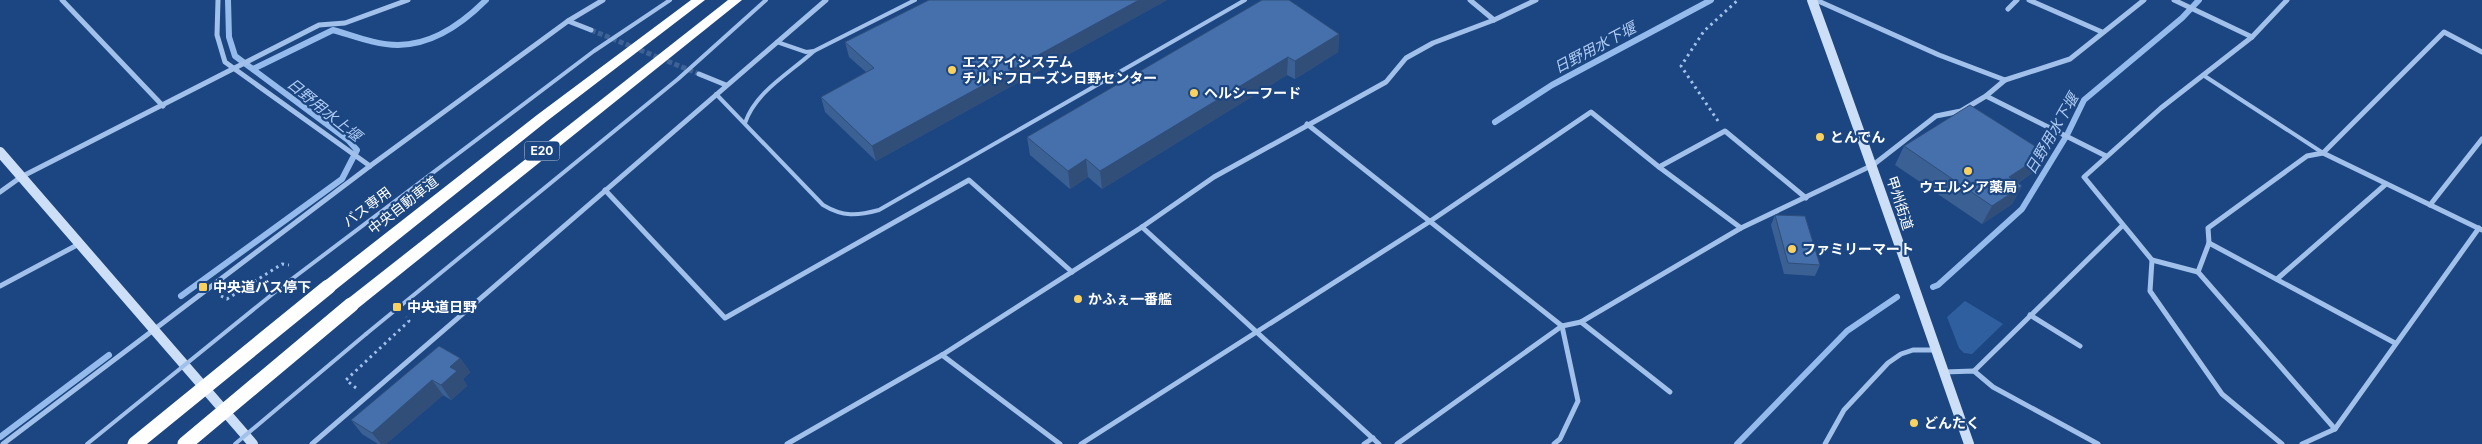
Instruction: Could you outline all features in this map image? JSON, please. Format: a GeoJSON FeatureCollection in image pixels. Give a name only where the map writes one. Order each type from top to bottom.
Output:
{"type":"FeatureCollection","features":[{"type":"Feature","properties":{"kind":"highway","name":"中央自動車道"},"geometry":{"type":"LineString","coordinates":[[135,444],[328,287],[542,118],[699,0]]}},
{"type":"Feature","properties":{"kind":"highway","name":"E20"},"geometry":{"type":"LineString","coordinates":[[185,444],[351,305],[548,147],[736,0]]}},
{"type":"Feature","properties":{"kind":"main road","name":"甲州街道"},"geometry":{"type":"LineString","coordinates":[[1814,0],[1969,444]]}},
{"type":"Feature","properties":{"kind":"main road"},"geometry":{"type":"LineString","coordinates":[[0,152],[152,330],[253,444]]}},
{"type":"Feature","properties":{"kind":"street"},"geometry":{"type":"LineString","coordinates":[[62,0],[163,106]]}},
{"type":"Feature","properties":{"kind":"street"},"geometry":{"type":"LineString","coordinates":[[218,0],[217,34],[225,62],[370,166]]}},
{"type":"Feature","properties":{"kind":"street"},"geometry":{"type":"LineString","coordinates":[[0,192],[21,177],[319,25],[345,23],[408,0]]}},
{"type":"Feature","properties":{"kind":"street"},"geometry":{"type":"LineString","coordinates":[[3,444],[370,166],[568,21],[603,0]]}},
{"type":"Feature","properties":{"kind":"street"},"geometry":{"type":"LineString","coordinates":[[312,444],[826,0]]}},
{"type":"Feature","properties":{"kind":"street"},"geometry":{"type":"LineString","coordinates":[[1470,0],[1494,20]]}},
{"type":"Feature","properties":{"kind":"street"},"geometry":{"type":"LineString","coordinates":[[787,444],[942,355],[1142,227],[1214,176],[1386,82],[1406,58],[1433,43],[1494,20],[1536,0]]}},
{"type":"Feature","properties":{"kind":"street"},"geometry":{"type":"LineString","coordinates":[[1814,0],[1939,55],[2005,80]]}},
{"type":"Feature","properties":{"kind":"street"},"geometry":{"type":"LineString","coordinates":[[2008,9],[2017,0]]}},
{"type":"Feature","properties":{"kind":"street"},"geometry":{"type":"LineString","coordinates":[[2030,0],[2102,32]]}},
{"type":"Feature","properties":{"kind":"street"},"geometry":{"type":"LineString","coordinates":[[1397,444],[1562,326],[1581,322],[1741,228],[1873,165],[1936,116],[1961,111],[1986,96],[2005,80],[2070,59],[2144,0]]}},
{"type":"Feature","properties":{"kind":"street"},"geometry":{"type":"LineString","coordinates":[[2174,0],[2252,37]]}},
{"type":"Feature","properties":{"kind":"street"},"geometry":{"type":"LineString","coordinates":[[2287,0],[2252,37],[2160,108],[2084,177],[2122,226],[2152,260],[2198,272],[2335,429]]}},
{"type":"Feature","properties":{"kind":"street"},"geometry":{"type":"LineString","coordinates":[[568,21],[591,30]]}},
{"type":"Feature","properties":{"kind":"street"},"geometry":{"type":"LineString","coordinates":[[2198,272],[2209,243],[2208,228],[2307,156],[2323,153],[2444,32],[2482,52]]}},
{"type":"Feature","properties":{"kind":"street"},"geometry":{"type":"LineString","coordinates":[[699,74],[726,85]]}},
{"type":"Feature","properties":{"kind":"street"},"geometry":{"type":"LineString","coordinates":[[1986,96],[2106,156]]}},
{"type":"Feature","properties":{"kind":"street"},"geometry":{"type":"LineString","coordinates":[[1081,444],[1429,222],[1591,112],[1659,167],[1741,228]]}},
{"type":"Feature","properties":{"kind":"street"},"geometry":{"type":"LineString","coordinates":[[1307,124],[1562,326],[1578,401],[1560,439],[1554,444]]}},
{"type":"Feature","properties":{"kind":"street"},"geometry":{"type":"LineString","coordinates":[[1659,167],[1725,131],[1806,198]]}},
{"type":"Feature","properties":{"kind":"street"},"geometry":{"type":"LineString","coordinates":[[2430,205],[2482,139]]}},
{"type":"Feature","properties":{"kind":"street"},"geometry":{"type":"LineString","coordinates":[[2302,444],[2335,429],[2395,343],[2480,229],[2323,153]]}},
{"type":"Feature","properties":{"kind":"street"},"geometry":{"type":"LineString","coordinates":[[605,190],[725,318],[969,180],[1072,272]]}},
{"type":"Feature","properties":{"kind":"street"},"geometry":{"type":"LineString","coordinates":[[2277,278],[2386,184]]}},
{"type":"Feature","properties":{"kind":"street"},"geometry":{"type":"LineString","coordinates":[[1943,372],[1974,370],[2122,226]]}},
{"type":"Feature","properties":{"kind":"street"},"geometry":{"type":"LineString","coordinates":[[1142,227],[1258,331],[1379,444]]}},
{"type":"Feature","properties":{"kind":"street"},"geometry":{"type":"LineString","coordinates":[[0,286],[79,243]]}},
{"type":"Feature","properties":{"kind":"street"},"geometry":{"type":"LineString","coordinates":[[2209,243],[2395,343]]}},
{"type":"Feature","properties":{"kind":"street"},"geometry":{"type":"LineString","coordinates":[[2152,260],[2150,291],[2222,394],[2282,444]]}},
{"type":"Feature","properties":{"kind":"street"},"geometry":{"type":"LineString","coordinates":[[2030,315],[2080,346]]}},
{"type":"Feature","properties":{"kind":"street"},"geometry":{"type":"LineString","coordinates":[[1581,322],[1670,392]]}},
{"type":"Feature","properties":{"kind":"street"},"geometry":{"type":"LineString","coordinates":[[1825,444],[1844,410],[1888,362],[1900,354],[1913,350],[1936,350]]}},
{"type":"Feature","properties":{"kind":"street"},"geometry":{"type":"LineString","coordinates":[[942,355],[1060,444]]}},
{"type":"Feature","properties":{"kind":"street"},"geometry":{"type":"LineString","coordinates":[[1974,370],[1993,387],[2098,444]]}},
{"type":"Feature","properties":{"kind":"street"},"geometry":{"type":"LineString","coordinates":[[1364,444],[1372,438]]}},
{"type":"Feature","properties":{"kind":"lane","name":"バス専用"},"geometry":{"type":"LineString","coordinates":[[87,444],[306,267],[594,51],[670,0]]}},
{"type":"Feature","properties":{"kind":"lane"},"geometry":{"type":"LineString","coordinates":[[235,444],[397,307],[678,79],[766,0]]}},
{"type":"Feature","properties":{"kind":"lane"},"geometry":{"type":"LineString","coordinates":[[745,123],[746,114],[760,98],[814,51],[916,0]]}},
{"type":"Feature","properties":{"kind":"lane"},"geometry":{"type":"LineString","coordinates":[[716,94],[823,205],[840,216],[872,212],[1245,0]]}},
{"type":"Feature","properties":{"kind":"lane"},"geometry":{"type":"LineString","coordinates":[[777,42],[806,52],[814,51]]}},
{"type":"Feature","properties":{"kind":"lane"},"geometry":{"type":"LineString","coordinates":[[2202,75],[2323,153]]}},
{"type":"Feature","properties":{"kind":"path"},"geometry":{"type":"LineString","coordinates":[[1725,131],[1681,66],[1704,31],[1738,0]]}},
{"type":"Feature","properties":{"kind":"path"},"geometry":{"type":"LineString","coordinates":[[207,289],[227,299],[282,264],[306,267]]}},
{"type":"Feature","properties":{"kind":"path"},"geometry":{"type":"LineString","coordinates":[[366,397],[346,380],[409,321],[397,307]]}},
{"type":"Feature","properties":{"kind":"shaded area"},"geometry":{"type":"Polygon","coordinates":[[[1965,301],[2003,324],[1972,354],[1964,353],[1959,348],[1947,317],[1965,301]]]}},
{"type":"Feature","properties":{"kind":"building","name":"エスアイシステム チルドフローズン日野センター"},"geometry":{"type":"Polygon","coordinates":[[[929,0],[1139,0],[872,146],[821,97],[874,68],[845,42],[929,0]]]}},
{"type":"Feature","properties":{"kind":"building"},"geometry":{"type":"Polygon","coordinates":[[[1262,0],[1289,0],[1339,34],[1295,61],[1288,57],[1100,171],[1086,159],[1068,171],[1027,137],[1262,0]]]}},
{"type":"Feature","properties":{"kind":"building"},"geometry":{"type":"Polygon","coordinates":[[[1970,105],[2046,153],[2009,177],[2022,186],[1992,206],[1904,146],[1970,105]]]}},
{"type":"Feature","properties":{"kind":"building"},"geometry":{"type":"Polygon","coordinates":[[[1775,215],[1805,216],[1820,265],[1788,263],[1775,215]]]}},
{"type":"Feature","properties":{"kind":"building"},"geometry":{"type":"Polygon","coordinates":[[[439,346],[460,358],[450,367],[457,371],[441,385],[432,380],[372,433],[351,420],[439,346]]]}},
{"type":"Feature","properties":{"kind":"waterway","name":"日野用水上堰"},"geometry":{"type":"LineString","coordinates":[[181,296],[342,179],[357,150],[348,140],[235,56],[229,37],[228,0]]}},
{"type":"Feature","properties":{"kind":"waterway"},"geometry":{"type":"LineString","coordinates":[[253,69],[333,30],[365,40],[390,45],[411,44],[423,41],[435,37],[457,24],[486,0]]}},
{"type":"Feature","properties":{"kind":"waterway","name":"日野用水下堰"},"geometry":{"type":"LineString","coordinates":[[1495,122],[1552,85],[1711,0]]}},
{"type":"Feature","properties":{"kind":"waterway","name":"日野用水下堰"},"geometry":{"type":"LineString","coordinates":[[1933,287],[1938,285],[2022,209],[2067,135],[2084,100],[2182,18],[2199,0]]}},
{"type":"Feature","properties":{"kind":"waterway","name":"日野用水下堰"},"geometry":{"type":"LineString","coordinates":[[1737,444],[1847,331],[1897,297]]}},
{"type":"Feature","properties":{"kind":"waterway","name":"日野用水上堰"},"geometry":{"type":"LineString","coordinates":[[0,437],[109,355]]}},
{"type":"Feature","properties":{"kind":"tunnel"},"geometry":{"type":"LineString","coordinates":[[591,30],[699,74]]}},
{"type":"Feature","properties":{"kind":"place","name":"エスアイシステム チルドフローズン日野センター"},"geometry":{"type":"Point","coordinates":[952,70]}},
{"type":"Feature","properties":{"kind":"place","name":"ヘルシーフード"},"geometry":{"type":"Point","coordinates":[1194,93]}},
{"type":"Feature","properties":{"kind":"place","name":"とんでん"},"geometry":{"type":"Point","coordinates":[1820,137]}},
{"type":"Feature","properties":{"kind":"place","name":"ウエルシア薬局"},"geometry":{"type":"Point","coordinates":[1968,171]}},
{"type":"Feature","properties":{"kind":"place","name":"ファミリーマート"},"geometry":{"type":"Point","coordinates":[1792,249]}},
{"type":"Feature","properties":{"kind":"place","name":"中央道バス停下"},"geometry":{"type":"Point","coordinates":[203,287]}},
{"type":"Feature","properties":{"kind":"place","name":"かふぇ一番艦"},"geometry":{"type":"Point","coordinates":[1078,299]}},
{"type":"Feature","properties":{"kind":"place","name":"中央道日野"},"geometry":{"type":"Point","coordinates":[397,307]}},
{"type":"Feature","properties":{"kind":"place","name":"どんたく"},"geometry":{"type":"Point","coordinates":[1914,423]}}]}
